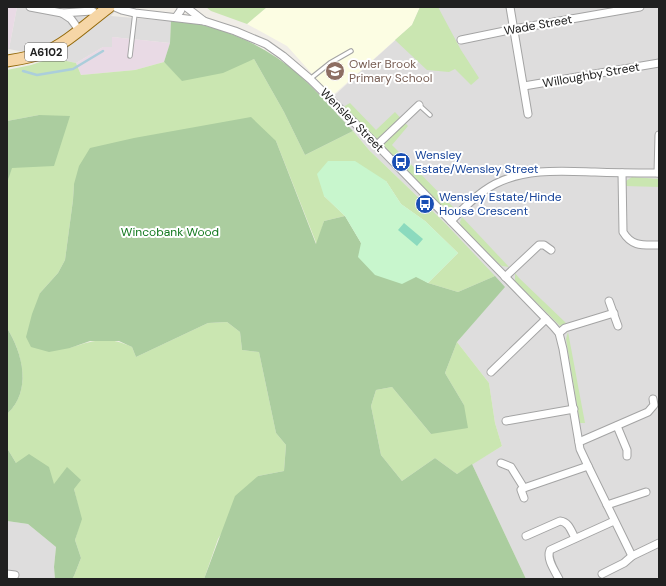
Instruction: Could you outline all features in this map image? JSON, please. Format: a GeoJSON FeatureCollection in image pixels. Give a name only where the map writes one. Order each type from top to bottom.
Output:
{"type":"FeatureCollection","features":[{"type":"Feature","properties":{"kind":"main road","name":"A6102"},"geometry":{"type":"LineString","coordinates":[[7,61],[43,53],[57,46],[109,7]]}},
{"type":"Feature","properties":{"kind":"street"},"geometry":{"type":"LineString","coordinates":[[30,7],[62,13],[86,9],[92,11],[98,16]]}},
{"type":"Feature","properties":{"kind":"street","name":"Wensley Street"},"geometry":{"type":"LineString","coordinates":[[115,7],[137,13],[204,20],[266,44],[283,56],[310,79],[546,319],[558,333],[563,349],[580,449],[632,556]]}},
{"type":"Feature","properties":{"kind":"street"},"geometry":{"type":"LineString","coordinates":[[176,17],[181,10],[181,7]]}},
{"type":"Feature","properties":{"kind":"street","name":"Wensley Street"},"geometry":{"type":"LineString","coordinates":[[186,7],[204,20]]}},
{"type":"Feature","properties":{"kind":"street"},"geometry":{"type":"LineString","coordinates":[[510,7],[528,114]]}},
{"type":"Feature","properties":{"kind":"street","name":"Wade Street"},"geometry":{"type":"LineString","coordinates":[[461,40],[514,29],[640,7]]}},
{"type":"Feature","properties":{"kind":"street"},"geometry":{"type":"LineString","coordinates":[[62,13],[71,19],[79,30]]}},
{"type":"Feature","properties":{"kind":"street","name":"Willoughby Street"},"geometry":{"type":"LineString","coordinates":[[524,86],[659,63]]}},
{"type":"Feature","properties":{"kind":"street"},"geometry":{"type":"LineString","coordinates":[[376,145],[419,104]]}},
{"type":"Feature","properties":{"kind":"street"},"geometry":{"type":"LineString","coordinates":[[451,221],[477,196],[496,184],[515,176],[559,171],[659,173],[659,135]]}},
{"type":"Feature","properties":{"kind":"street"},"geometry":{"type":"LineString","coordinates":[[622,173],[623,232],[633,243],[640,245],[659,245]]}},
{"type":"Feature","properties":{"kind":"street"},"geometry":{"type":"LineString","coordinates":[[505,276],[539,245],[544,245],[551,250]]}},
{"type":"Feature","properties":{"kind":"street"},"geometry":{"type":"LineString","coordinates":[[609,301],[618,326]]}},
{"type":"Feature","properties":{"kind":"street"},"geometry":{"type":"LineString","coordinates":[[558,333],[565,328],[614,312]]}},
{"type":"Feature","properties":{"kind":"street"},"geometry":{"type":"LineString","coordinates":[[491,372],[546,319]]}},
{"type":"Feature","properties":{"kind":"street"},"geometry":{"type":"LineString","coordinates":[[579,442],[648,412],[654,405],[653,399]]}},
{"type":"Feature","properties":{"kind":"street"},"geometry":{"type":"LineString","coordinates":[[506,421],[574,409]]}},
{"type":"Feature","properties":{"kind":"street"},"geometry":{"type":"LineString","coordinates":[[617,426],[627,450],[627,456]]}},
{"type":"Feature","properties":{"kind":"street"},"geometry":{"type":"LineString","coordinates":[[501,463],[511,467],[524,488]]}},
{"type":"Feature","properties":{"kind":"street"},"geometry":{"type":"LineString","coordinates":[[524,498],[521,490],[524,488],[588,466]]}},
{"type":"Feature","properties":{"kind":"street"},"geometry":{"type":"LineString","coordinates":[[607,505],[646,492]]}},
{"type":"Feature","properties":{"kind":"street"},"geometry":{"type":"LineString","coordinates":[[526,536],[560,521],[565,521],[575,538]]}},
{"type":"Feature","properties":{"kind":"street"},"geometry":{"type":"LineString","coordinates":[[559,579],[549,559],[550,550],[614,521]]}},
{"type":"Feature","properties":{"kind":"street"},"geometry":{"type":"LineString","coordinates":[[602,574],[624,563],[632,556],[659,543]]}},
{"type":"Feature","properties":{"kind":"lane"},"geometry":{"type":"LineString","coordinates":[[130,56],[137,13]]}},
{"type":"Feature","properties":{"kind":"lane"},"geometry":{"type":"LineString","coordinates":[[310,79],[330,63],[351,51]]}},
{"type":"Feature","properties":{"kind":"lane"},"geometry":{"type":"LineString","coordinates":[[419,104],[430,116]]}},
{"type":"Feature","properties":{"kind":"shaded area"},"geometry":{"type":"Polygon","coordinates":[[[7,7],[17,7],[9,49],[7,50],[7,7]]]}},
{"type":"Feature","properties":{"kind":"shaded area"},"geometry":{"type":"Polygon","coordinates":[[[17,7],[119,7],[111,16],[171,20],[170,43],[112,37],[112,47],[103,47],[76,63],[9,49],[17,7]]]}},
{"type":"Feature","properties":{"kind":"shaded area","name":"Owler Brook Primary School"},"geometry":{"type":"Polygon","coordinates":[[[267,7],[420,7],[412,25],[332,96],[287,46],[247,24],[267,7]]]}},
{"type":"Feature","properties":{"kind":"shaded area"},"geometry":{"type":"Polygon","coordinates":[[[420,7],[659,7],[659,577],[653,579],[526,579],[472,464],[502,446],[495,423],[489,383],[457,342],[504,287],[445,223],[369,150],[326,103],[412,25],[420,7]]]}},
{"type":"Feature","properties":{"kind":"shaded area"},"geometry":{"type":"Polygon","coordinates":[[[112,37],[170,43],[164,62],[135,70],[81,75],[76,63],[103,47],[112,47],[112,37]]]}},
{"type":"Feature","properties":{"kind":"shaded area"},"geometry":{"type":"Polygon","coordinates":[[[7,521],[28,524],[56,547],[54,567],[55,579],[7,579],[7,521]]]}},
{"type":"Feature","properties":{"kind":"green space"},"geometry":{"type":"Polygon","coordinates":[[[206,7],[267,7],[247,24],[211,11],[206,7]]]}},
{"type":"Feature","properties":{"kind":"green space"},"geometry":{"type":"Polygon","coordinates":[[[420,7],[438,7],[461,50],[479,78],[471,85],[455,69],[449,72],[427,70],[395,40],[412,25],[420,7]]]}},
{"type":"Feature","properties":{"kind":"green space"},"geometry":{"type":"Polygon","coordinates":[[[171,20],[204,25],[221,30],[269,52],[296,72],[318,93],[353,131],[305,155],[284,112],[254,59],[223,73],[182,81],[164,62],[170,43],[171,20]]]}},
{"type":"Feature","properties":{"kind":"green space"},"geometry":{"type":"Polygon","coordinates":[[[52,58],[76,63],[81,75],[135,70],[164,62],[182,80],[254,59],[284,112],[305,155],[353,131],[369,150],[445,223],[495,276],[458,292],[428,283],[458,253],[425,221],[401,204],[386,181],[324,196],[345,216],[324,221],[317,245],[276,141],[74,184],[65,260],[58,273],[40,293],[70,348],[94,341],[116,341],[132,347],[136,357],[208,323],[227,322],[240,332],[242,350],[259,352],[276,433],[286,445],[284,471],[258,476],[218,539],[204,579],[72,579],[81,558],[75,540],[81,519],[74,489],[54,484],[16,463],[7,448],[7,414],[15,405],[20,395],[22,372],[21,361],[17,349],[7,328],[7,183],[11,168],[39,115],[7,121],[7,70],[31,65],[52,58]]]}},
{"type":"Feature","properties":{"kind":"green space"},"geometry":{"type":"Polygon","coordinates":[[[350,103],[376,130],[395,112],[408,126],[392,145],[454,208],[449,212],[445,210],[343,107],[350,103]]]}},
{"type":"Feature","properties":{"kind":"green space"},"geometry":{"type":"Polygon","coordinates":[[[39,115],[70,116],[54,166],[12,168],[7,183],[7,121],[39,115]]]}},
{"type":"Feature","properties":{"kind":"green space","name":"Wincobank Wood"},"geometry":{"type":"Polygon","coordinates":[[[251,117],[276,141],[316,244],[324,221],[345,216],[361,243],[428,283],[458,292],[495,276],[505,287],[457,342],[445,373],[464,405],[468,428],[431,434],[392,387],[376,390],[371,406],[381,455],[402,481],[435,458],[457,474],[472,464],[526,579],[204,579],[235,496],[258,476],[284,471],[286,445],[276,433],[259,352],[242,350],[240,332],[227,322],[208,323],[136,357],[132,347],[119,341],[90,341],[70,348],[49,352],[31,347],[26,337],[32,314],[40,293],[58,273],[65,260],[74,184],[79,166],[90,148],[134,138],[251,117]]]}},
{"type":"Feature","properties":{"kind":"green space"},"geometry":{"type":"Polygon","coordinates":[[[328,161],[355,161],[386,181],[401,204],[425,221],[458,253],[428,283],[416,277],[402,284],[375,275],[358,257],[361,243],[345,216],[324,196],[317,174],[328,161]]]}},
{"type":"Feature","properties":{"kind":"green space"},"geometry":{"type":"Polygon","coordinates":[[[632,177],[659,179],[659,187],[625,186],[626,181],[632,177]]]}},
{"type":"Feature","properties":{"kind":"green space"},"geometry":{"type":"Polygon","coordinates":[[[462,217],[509,267],[499,264],[461,226],[460,222],[462,217]]]}},
{"type":"Feature","properties":{"kind":"green space"},"geometry":{"type":"Polygon","coordinates":[[[404,223],[423,239],[417,246],[398,230],[404,223]]]}},
{"type":"Feature","properties":{"kind":"green space"},"geometry":{"type":"Polygon","coordinates":[[[515,273],[566,323],[560,326],[515,281],[515,273]]]}},
{"type":"Feature","properties":{"kind":"green space"},"geometry":{"type":"Polygon","coordinates":[[[7,328],[13,338],[21,361],[22,384],[20,395],[15,405],[7,414],[7,328]]]}},
{"type":"Feature","properties":{"kind":"green space"},"geometry":{"type":"Polygon","coordinates":[[[568,332],[585,423],[580,423],[566,339],[568,332]]]}},
{"type":"Feature","properties":{"kind":"green space"},"geometry":{"type":"Polygon","coordinates":[[[457,342],[489,383],[495,423],[502,446],[457,474],[435,458],[402,481],[381,455],[371,406],[376,390],[392,387],[431,434],[464,405],[445,373],[457,342]]]}},
{"type":"Feature","properties":{"kind":"green space"},"geometry":{"type":"Polygon","coordinates":[[[7,448],[16,463],[29,454],[49,467],[54,484],[67,467],[81,480],[74,489],[82,519],[75,540],[81,558],[72,579],[55,579],[54,567],[56,547],[28,524],[7,521],[7,448]]]}},
{"type":"Feature","properties":{"kind":"waterway"},"geometry":{"type":"LineString","coordinates":[[23,71],[37,75],[73,69],[103,51]]}},
{"type":"Feature","properties":{"kind":"place","name":"Owler Brook Primary School"},"geometry":{"type":"Point","coordinates":[335,71]}},
{"type":"Feature","properties":{"kind":"place","name":"Wensley Estate/Wensley Street"},"geometry":{"type":"Point","coordinates":[401,162]}},
{"type":"Feature","properties":{"kind":"place","name":"Wensley Estate/Hinde House Crescent"},"geometry":{"type":"Point","coordinates":[425,204]}}]}
